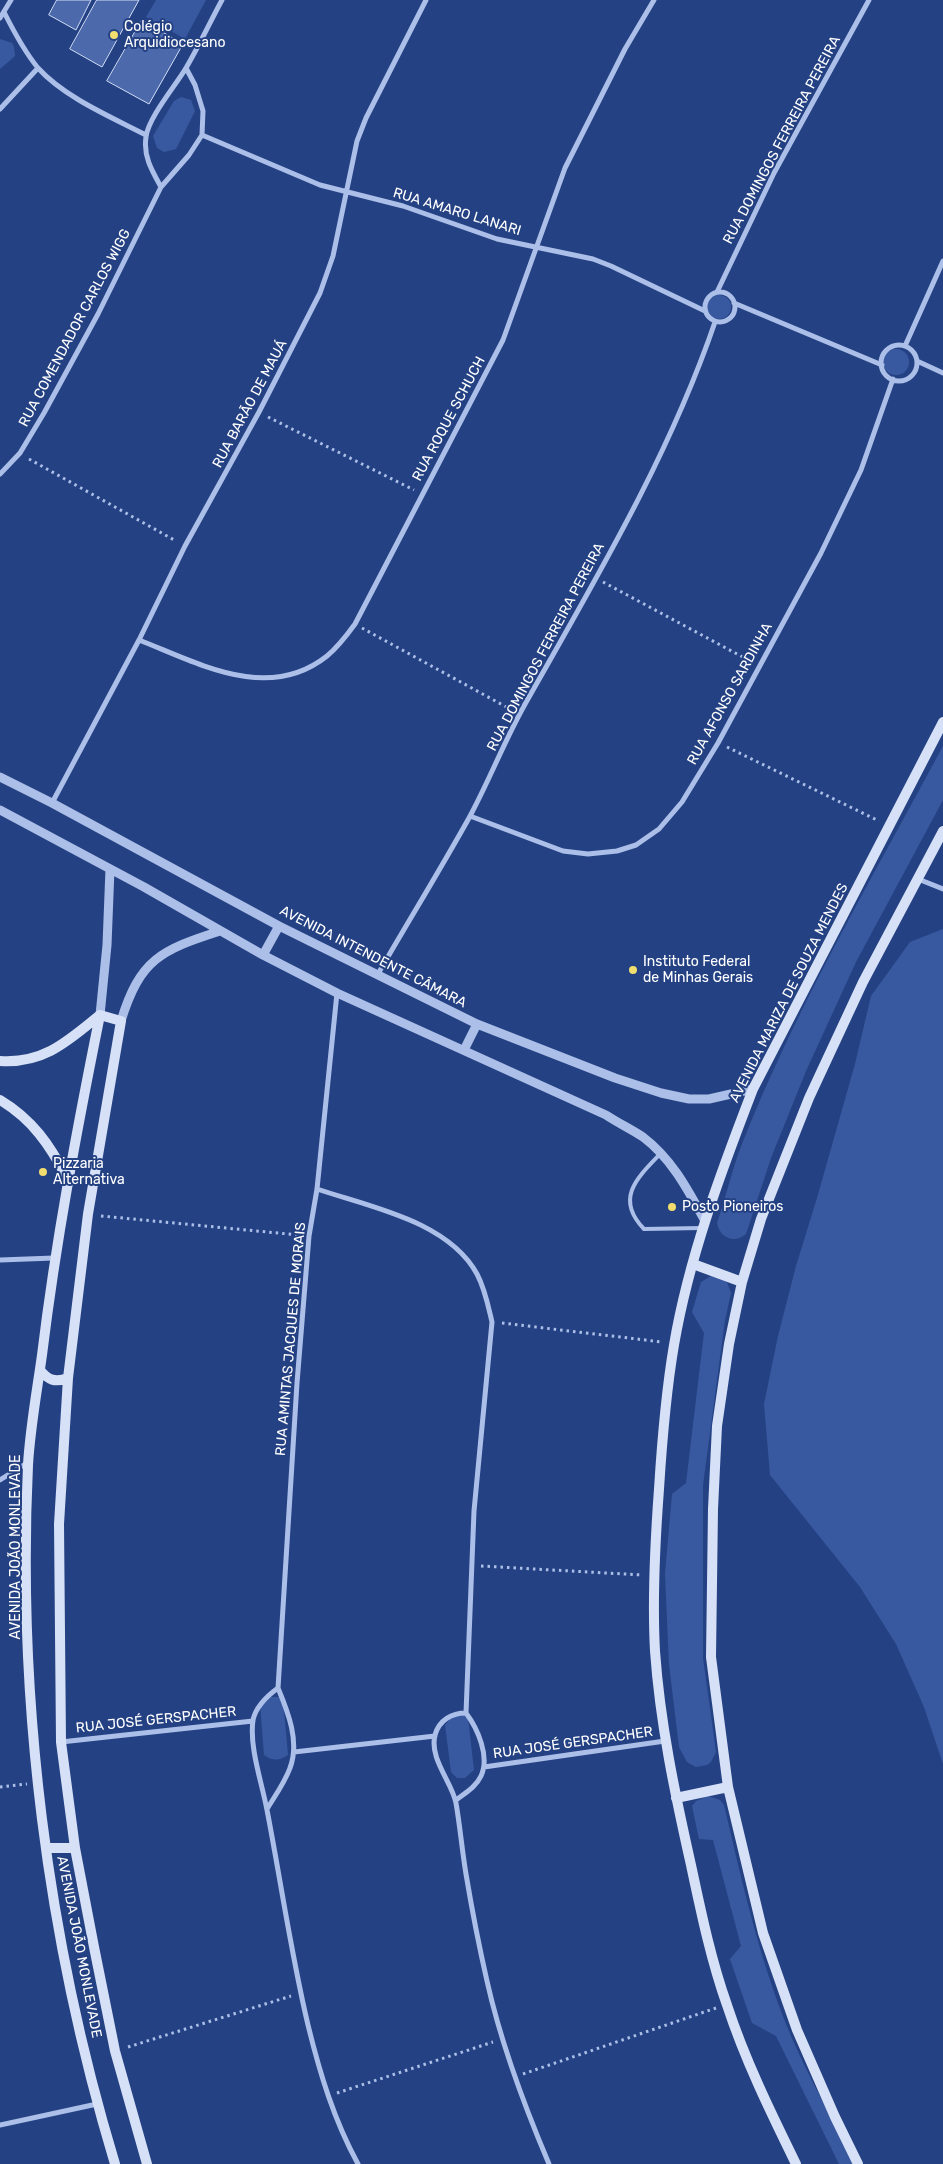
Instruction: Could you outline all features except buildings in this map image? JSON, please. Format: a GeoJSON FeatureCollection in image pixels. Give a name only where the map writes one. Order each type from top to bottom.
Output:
{"type":"FeatureCollection","features":[{"type":"Feature","properties":{"kind":"main road","name":"AVENIDA MARIZA DE SOUZA MENDES"},"geometry":{"type":"LineString","coordinates":[[796,2164],[755,2075],[727,2005],[703,1918],[665,1741],[656,1653],[653,1576],[662,1444],[674,1344],[693,1264],[704,1224],[753,1089],[943,722]]}},
{"type":"Feature","properties":{"kind":"main road"},"geometry":{"type":"LineString","coordinates":[[858,2164],[834,2117],[796,2030],[763,1933],[728,1787],[711,1657],[713,1510],[718,1426],[729,1344],[742,1282],[761,1218],[809,1098],[863,982],[943,831]]}},
{"type":"Feature","properties":{"kind":"main road"},"geometry":{"type":"LineString","coordinates":[[0,1061],[27,1060],[53,1050],[100,1015],[121,1021]]}},
{"type":"Feature","properties":{"kind":"main road","name":"AVENIDA JOÃO MONLEVADE"},"geometry":{"type":"LineString","coordinates":[[100,1015],[67,1178],[54,1258],[28,1462],[26,1557],[30,1688],[46,1848],[66,1967],[97,2104],[116,2164]]}},
{"type":"Feature","properties":{"kind":"main road","name":"AVENIDA JOÃO MONLEVADE"},"geometry":{"type":"LineString","coordinates":[[121,1021],[88,1214],[68,1378],[58,1524],[61,1742],[75,1848],[115,2051],[147,2164]]}},
{"type":"Feature","properties":{"kind":"main road"},"geometry":{"type":"LineString","coordinates":[[0,1100],[28,1120],[44,1137],[67,1178]]}},
{"type":"Feature","properties":{"kind":"main road"},"geometry":{"type":"LineString","coordinates":[[693,1264],[742,1282]]}},
{"type":"Feature","properties":{"kind":"main road"},"geometry":{"type":"LineString","coordinates":[[40,1370],[53,1381],[68,1378]]}},
{"type":"Feature","properties":{"kind":"main road"},"geometry":{"type":"LineString","coordinates":[[676,1798],[728,1787]]}},
{"type":"Feature","properties":{"kind":"main road"},"geometry":{"type":"LineString","coordinates":[[46,1848],[75,1848]]}},
{"type":"Feature","properties":{"kind":"street"},"geometry":{"type":"LineString","coordinates":[[0,18],[11,0]]}},
{"type":"Feature","properties":{"kind":"street"},"geometry":{"type":"LineString","coordinates":[[161,186],[150,168],[147,157],[146,135],[164,101],[186,68],[222,0]]}},
{"type":"Feature","properties":{"kind":"street","name":"RUA BARÃO DE MAUÁ"},"geometry":{"type":"LineString","coordinates":[[52,803],[185,546],[259,412],[320,292],[333,256],[357,141],[366,118],[426,0]]}},
{"type":"Feature","properties":{"kind":"street","name":"RUA ROQUE SCHUCH"},"geometry":{"type":"LineString","coordinates":[[138,640],[232,674],[259,679],[294,674],[317,664],[329,655],[355,624],[421,494],[503,340],[565,168],[625,49],[654,0]]}},
{"type":"Feature","properties":{"kind":"street","name":"RUA DOMINGOS FERREIRA PEREIRA"},"geometry":{"type":"LineString","coordinates":[[717,292],[769,182],[869,0]]}},
{"type":"Feature","properties":{"kind":"street"},"geometry":{"type":"LineString","coordinates":[[4,12],[16,35],[38,68],[68,91],[146,135]]}},
{"type":"Feature","properties":{"kind":"street"},"geometry":{"type":"LineString","coordinates":[[0,109],[38,68]]}},
{"type":"Feature","properties":{"kind":"street"},"geometry":{"type":"LineString","coordinates":[[186,68],[195,85],[203,111],[202,136]]}},
{"type":"Feature","properties":{"kind":"street","name":"RUA AMARO LANARI"},"geometry":{"type":"LineString","coordinates":[[202,136],[293,174],[347,193],[402,206],[484,235],[575,255],[611,266],[705,311]]}},
{"type":"Feature","properties":{"kind":"street","name":"RUA COMENDADOR CARLOS WIGG"},"geometry":{"type":"LineString","coordinates":[[0,474],[20,453],[98,314],[161,186],[189,155],[202,136]]}},
{"type":"Feature","properties":{"kind":"street"},"geometry":{"type":"LineString","coordinates":[[905,346],[943,261]]}},
{"type":"Feature","properties":{"kind":"street"},"geometry":{"type":"LineString","coordinates":[[734,303],[734,313],[730,318],[722,322],[715,322],[710,319],[705,311],[707,299],[717,292],[728,295],[734,303],[882,365]]}},
{"type":"Feature","properties":{"kind":"street","name":"RUA DOMINGOS FERREIRA PEREIRA"},"geometry":{"type":"LineString","coordinates":[[378,974],[470,816],[520,715],[596,578],[679,417],[715,322]]}},
{"type":"Feature","properties":{"kind":"street"},"geometry":{"type":"LineString","coordinates":[[897,345],[905,346],[913,352],[917,361],[916,370],[910,377],[902,380],[893,379],[886,373],[882,365],[883,357],[890,348],[897,345]]}},
{"type":"Feature","properties":{"kind":"street"},"geometry":{"type":"LineString","coordinates":[[917,361],[943,373]]}},
{"type":"Feature","properties":{"kind":"street","name":"RUA AFONSO SARDINHA"},"geometry":{"type":"LineString","coordinates":[[470,816],[564,851],[588,854],[617,851],[648,838],[672,816],[718,742],[850,496],[874,436],[893,379]]}},
{"type":"Feature","properties":{"kind":"street","name":"AVENIDA INTENDENTE CÂMARA"},"geometry":{"type":"LineString","coordinates":[[0,778],[52,803],[279,926],[477,1024],[615,1078],[661,1093],[689,1099],[709,1099],[753,1089]]}},
{"type":"Feature","properties":{"kind":"street"},"geometry":{"type":"LineString","coordinates":[[0,810],[263,955],[337,993],[606,1115],[642,1137],[661,1153],[687,1187],[704,1224]]}},
{"type":"Feature","properties":{"kind":"street","name":"AVENIDA JOÃO MONLEVADE"},"geometry":{"type":"LineString","coordinates":[[100,1015],[107,945],[110,869]]}},
{"type":"Feature","properties":{"kind":"street"},"geometry":{"type":"LineString","coordinates":[[918,879],[943,889]]}},
{"type":"Feature","properties":{"kind":"street"},"geometry":{"type":"LineString","coordinates":[[263,955],[279,926]]}},
{"type":"Feature","properties":{"kind":"street","name":"AVENIDA JOÃO MONLEVADE"},"geometry":{"type":"LineString","coordinates":[[121,1021],[135,982],[147,966],[165,951],[188,941],[220,931]]}},
{"type":"Feature","properties":{"kind":"street","name":"RUA AMINTAS JACQUES DE MORAIS"},"geometry":{"type":"LineString","coordinates":[[267,1809],[290,1768],[294,1752],[288,1716],[278,1688],[297,1383],[310,1236],[317,1189],[337,993]]}},
{"type":"Feature","properties":{"kind":"street"},"geometry":{"type":"LineString","coordinates":[[464,1050],[477,1024]]}},
{"type":"Feature","properties":{"kind":"street"},"geometry":{"type":"LineString","coordinates":[[317,1189],[407,1219],[453,1244],[476,1272],[487,1299],[492,1322],[474,1511],[466,1713],[479,1736],[484,1756],[484,1767],[477,1783],[456,1800]]}},
{"type":"Feature","properties":{"kind":"street"},"geometry":{"type":"LineString","coordinates":[[0,1260],[54,1258]]}},
{"type":"Feature","properties":{"kind":"street"},"geometry":{"type":"LineString","coordinates":[[0,1480],[28,1462]]}},
{"type":"Feature","properties":{"kind":"street"},"geometry":{"type":"LineString","coordinates":[[278,1688],[261,1703],[253,1721],[256,1755],[285,1918],[301,1993],[327,2097],[346,2142],[358,2164]]}},
{"type":"Feature","properties":{"kind":"street"},"geometry":{"type":"LineString","coordinates":[[466,1713],[456,1714],[447,1718],[434,1736],[438,1762],[456,1800],[469,1892],[487,1983],[502,2039],[549,2164]]}},
{"type":"Feature","properties":{"kind":"street","name":"RUA JOSÉ GERSPACHER"},"geometry":{"type":"LineString","coordinates":[[61,1742],[253,1721]]}},
{"type":"Feature","properties":{"kind":"street"},"geometry":{"type":"LineString","coordinates":[[294,1752],[434,1736]]}},
{"type":"Feature","properties":{"kind":"street","name":"RUA JOSÉ GERSPACHER"},"geometry":{"type":"LineString","coordinates":[[484,1767],[665,1741]]}},
{"type":"Feature","properties":{"kind":"street"},"geometry":{"type":"LineString","coordinates":[[0,2125],[97,2104]]}},
{"type":"Feature","properties":{"kind":"lane"},"geometry":{"type":"LineString","coordinates":[[661,1153],[637,1178],[631,1190],[631,1205],[638,1223],[644,1229],[704,1224]]}},
{"type":"Feature","properties":{"kind":"path"},"geometry":{"type":"LineString","coordinates":[[259,412],[421,494]]}},
{"type":"Feature","properties":{"kind":"path"},"geometry":{"type":"LineString","coordinates":[[20,453],[185,546]]}},
{"type":"Feature","properties":{"kind":"path"},"geometry":{"type":"LineString","coordinates":[[596,578],[758,666]]}},
{"type":"Feature","properties":{"kind":"path"},"geometry":{"type":"LineString","coordinates":[[355,624],[520,715]]}},
{"type":"Feature","properties":{"kind":"path"},"geometry":{"type":"LineString","coordinates":[[718,742],[888,826]]}},
{"type":"Feature","properties":{"kind":"path"},"geometry":{"type":"LineString","coordinates":[[88,1214],[310,1236]]}},
{"type":"Feature","properties":{"kind":"path"},"geometry":{"type":"LineString","coordinates":[[492,1322],[674,1344]]}},
{"type":"Feature","properties":{"kind":"path"},"geometry":{"type":"LineString","coordinates":[[472,1566],[653,1576]]}},
{"type":"Feature","properties":{"kind":"path"},"geometry":{"type":"LineString","coordinates":[[0,1787],[38,1783]]}},
{"type":"Feature","properties":{"kind":"path"},"geometry":{"type":"LineString","coordinates":[[115,2051],[301,1993]]}},
{"type":"Feature","properties":{"kind":"path"},"geometry":{"type":"LineString","coordinates":[[516,2077],[727,2005]]}},
{"type":"Feature","properties":{"kind":"path"},"geometry":{"type":"LineString","coordinates":[[327,2097],[502,2039]]}},
{"type":"Feature","properties":{"kind":"shaded area"},"geometry":{"type":"Polygon","coordinates":[[[156,0],[206,0],[185,39],[146,17],[156,0]]]}},
{"type":"Feature","properties":{"kind":"shaded area"},"geometry":{"type":"Polygon","coordinates":[[[0,39],[12,43],[15,56],[0,69],[0,39]]]}},
{"type":"Feature","properties":{"kind":"shaded area"},"geometry":{"type":"Polygon","coordinates":[[[181,97],[191,100],[195,111],[176,149],[164,152],[157,148],[153,136],[174,101],[181,97]]]}},
{"type":"Feature","properties":{"kind":"shaded area"},"geometry":{"type":"Polygon","coordinates":[[[714,295],[724,295],[731,302],[731,312],[724,319],[714,319],[707,312],[707,302],[714,295]]]}},
{"type":"Feature","properties":{"kind":"shaded area"},"geometry":{"type":"Polygon","coordinates":[[[896,349],[905,353],[909,362],[905,371],[896,375],[887,371],[883,362],[887,353],[896,349]]]}},
{"type":"Feature","properties":{"kind":"shaded area"},"geometry":{"type":"Polygon","coordinates":[[[943,746],[943,800],[856,962],[806,1071],[771,1158],[746,1234],[737,1239],[728,1238],[721,1232],[717,1223],[738,1154],[764,1092],[811,992],[943,746]]]}},
{"type":"Feature","properties":{"kind":"shaded area"},"geometry":{"type":"Polygon","coordinates":[[[943,929],[943,1764],[924,1707],[896,1644],[860,1587],[770,1475],[764,1404],[778,1336],[796,1266],[855,1064],[871,996],[910,942],[943,929]]]}},
{"type":"Feature","properties":{"kind":"shaded area"},"geometry":{"type":"Polygon","coordinates":[[[711,1276],[717,1276],[727,1282],[731,1293],[725,1320],[703,1485],[703,1658],[716,1752],[711,1762],[707,1765],[696,1767],[687,1762],[679,1747],[669,1664],[665,1574],[672,1494],[686,1483],[704,1333],[692,1312],[701,1282],[711,1276]]]}},
{"type":"Feature","properties":{"kind":"shaded area"},"geometry":{"type":"Polygon","coordinates":[[[268,1697],[278,1697],[283,1700],[288,1755],[279,1759],[273,1759],[264,1755],[260,1704],[268,1697]]]}},
{"type":"Feature","properties":{"kind":"shaded area"},"geometry":{"type":"Polygon","coordinates":[[[453,1715],[468,1718],[474,1770],[465,1778],[457,1778],[451,1772],[445,1725],[453,1715]]]}},
{"type":"Feature","properties":{"kind":"shaded area"},"geometry":{"type":"Polygon","coordinates":[[[708,1796],[720,1800],[724,1805],[756,1933],[775,1995],[787,2026],[813,2083],[857,2164],[839,2164],[776,2036],[752,2023],[730,1959],[741,1946],[713,1840],[699,1839],[692,1806],[696,1801],[708,1796]]]}},
{"type":"Feature","properties":{"kind":"place","name":"Colégio Arquidiocesano"},"geometry":{"type":"Point","coordinates":[114,35]}},
{"type":"Feature","properties":{"kind":"place","name":"Instituto Federal de Minhas Gerais"},"geometry":{"type":"Point","coordinates":[633,970]}},
{"type":"Feature","properties":{"kind":"place","name":"Pizzaria Alternativa"},"geometry":{"type":"Point","coordinates":[43,1172]}},
{"type":"Feature","properties":{"kind":"place","name":"Posto Pioneiros"},"geometry":{"type":"Point","coordinates":[672,1207]}}]}
